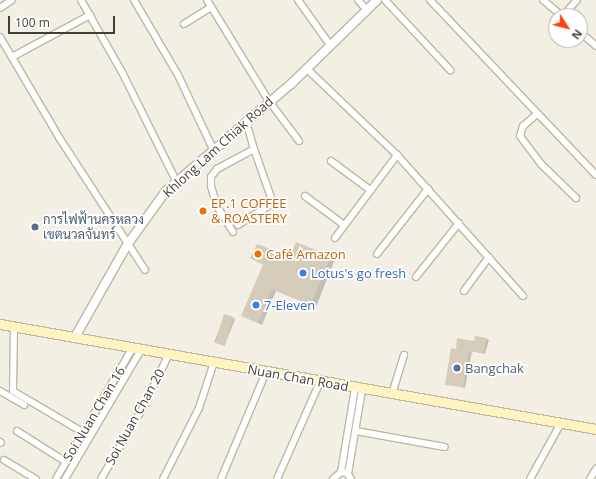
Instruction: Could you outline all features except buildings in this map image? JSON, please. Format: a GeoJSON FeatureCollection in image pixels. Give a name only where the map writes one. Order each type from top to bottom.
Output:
{"type":"FeatureCollection","features":[{"type":"Feature","properties":{"kind":"main road","name":"Nuan Chan Road"},"geometry":{"type":"LineString","coordinates":[[0,324],[358,389],[596,429]]}},
{"type":"Feature","properties":{"kind":"street"},"geometry":{"type":"LineString","coordinates":[[0,8],[12,0]]}},
{"type":"Feature","properties":{"kind":"street"},"geometry":{"type":"LineString","coordinates":[[80,0],[123,74],[176,181]]}},
{"type":"Feature","properties":{"kind":"street"},"geometry":{"type":"LineString","coordinates":[[134,0],[178,75],[213,148]]}},
{"type":"Feature","properties":{"kind":"street"},"geometry":{"type":"LineString","coordinates":[[207,0],[269,101],[299,141]]}},
{"type":"Feature","properties":{"kind":"street"},"geometry":{"type":"LineString","coordinates":[[298,0],[330,45]]}},
{"type":"Feature","properties":{"kind":"street"},"geometry":{"type":"LineString","coordinates":[[358,0],[367,10]]}},
{"type":"Feature","properties":{"kind":"street","name":"Khlong Lam Chiak Road"},"geometry":{"type":"LineString","coordinates":[[75,337],[127,245],[176,181],[307,69],[377,0]]}},
{"type":"Feature","properties":{"kind":"street"},"geometry":{"type":"LineString","coordinates":[[385,0],[450,70]]}},
{"type":"Feature","properties":{"kind":"street"},"geometry":{"type":"LineString","coordinates":[[430,0],[596,175]]}},
{"type":"Feature","properties":{"kind":"street"},"geometry":{"type":"LineString","coordinates":[[544,0],[553,8]]}},
{"type":"Feature","properties":{"kind":"street"},"geometry":{"type":"LineString","coordinates":[[570,8],[577,0]]}},
{"type":"Feature","properties":{"kind":"street"},"geometry":{"type":"LineString","coordinates":[[184,24],[211,7]]}},
{"type":"Feature","properties":{"kind":"street"},"geometry":{"type":"LineString","coordinates":[[12,57],[90,15]]}},
{"type":"Feature","properties":{"kind":"street"},"geometry":{"type":"LineString","coordinates":[[0,37],[127,245],[145,270]]}},
{"type":"Feature","properties":{"kind":"street"},"geometry":{"type":"LineString","coordinates":[[588,39],[596,46]]}},
{"type":"Feature","properties":{"kind":"street"},"geometry":{"type":"LineString","coordinates":[[307,69],[397,155],[523,296]]}},
{"type":"Feature","properties":{"kind":"street"},"geometry":{"type":"LineString","coordinates":[[537,114],[520,129],[520,136],[540,164],[576,198]]}},
{"type":"Feature","properties":{"kind":"street"},"geometry":{"type":"LineString","coordinates":[[238,225],[273,203],[246,121]]}},
{"type":"Feature","properties":{"kind":"street"},"geometry":{"type":"LineString","coordinates":[[232,232],[217,206],[211,186],[211,177],[217,169],[254,149]]}},
{"type":"Feature","properties":{"kind":"street"},"geometry":{"type":"LineString","coordinates":[[335,238],[397,155]]}},
{"type":"Feature","properties":{"kind":"street"},"geometry":{"type":"LineString","coordinates":[[331,161],[370,190]]}},
{"type":"Feature","properties":{"kind":"street"},"geometry":{"type":"LineString","coordinates":[[377,254],[428,190]]}},
{"type":"Feature","properties":{"kind":"street"},"geometry":{"type":"LineString","coordinates":[[305,196],[344,225]]}},
{"type":"Feature","properties":{"kind":"street"},"geometry":{"type":"LineString","coordinates":[[416,277],[459,223]]}},
{"type":"Feature","properties":{"kind":"street"},"geometry":{"type":"LineString","coordinates":[[464,291],[489,257]]}},
{"type":"Feature","properties":{"kind":"street"},"geometry":{"type":"LineString","coordinates":[[14,326],[13,391],[79,430]]}},
{"type":"Feature","properties":{"kind":"street"},"geometry":{"type":"LineString","coordinates":[[65,479],[137,349]]}},
{"type":"Feature","properties":{"kind":"street","name":"Soi Nuan Chan 16"},"geometry":{"type":"LineString","coordinates":[[56,479],[137,349]]}},
{"type":"Feature","properties":{"kind":"street","name":"Soi Nuan Chan 20"},"geometry":{"type":"LineString","coordinates":[[101,479],[145,404],[169,354]]}},
{"type":"Feature","properties":{"kind":"street"},"geometry":{"type":"LineString","coordinates":[[392,394],[404,355]]}},
{"type":"Feature","properties":{"kind":"street"},"geometry":{"type":"LineString","coordinates":[[163,479],[199,408],[214,362]]}},
{"type":"Feature","properties":{"kind":"street"},"geometry":{"type":"LineString","coordinates":[[221,479],[266,372]]}},
{"type":"Feature","properties":{"kind":"street"},"geometry":{"type":"LineString","coordinates":[[277,479],[320,382]]}},
{"type":"Feature","properties":{"kind":"street"},"geometry":{"type":"LineString","coordinates":[[341,472],[349,476],[356,431],[358,389]]}},
{"type":"Feature","properties":{"kind":"street"},"geometry":{"type":"LineString","coordinates":[[333,479],[341,472],[358,389]]}},
{"type":"Feature","properties":{"kind":"street"},"geometry":{"type":"LineString","coordinates":[[0,391],[24,405]]}},
{"type":"Feature","properties":{"kind":"street"},"geometry":{"type":"LineString","coordinates":[[530,479],[561,423]]}},
{"type":"Feature","properties":{"kind":"street"},"geometry":{"type":"LineString","coordinates":[[17,431],[66,462]]}},
{"type":"Feature","properties":{"kind":"street"},"geometry":{"type":"LineString","coordinates":[[356,431],[445,447]]}},
{"type":"Feature","properties":{"kind":"street"},"geometry":{"type":"LineString","coordinates":[[4,460],[36,479]]}},
{"type":"Feature","properties":{"kind":"street"},"geometry":{"type":"LineString","coordinates":[[590,479],[596,469]]}},
{"type":"Feature","properties":{"kind":"place","name":"EP.1 COFFEE & ROASTERY"},"geometry":{"type":"Point","coordinates":[203,211]}},
{"type":"Feature","properties":{"kind":"place","name":"การไฟฟ้านครหลวง เขตนวลจันทร์"},"geometry":{"type":"Point","coordinates":[35,227]}},
{"type":"Feature","properties":{"kind":"place","name":"Café Amazon"},"geometry":{"type":"Point","coordinates":[258,254]}},
{"type":"Feature","properties":{"kind":"place","name":"Lotus's go fresh"},"geometry":{"type":"Point","coordinates":[303,273]}},
{"type":"Feature","properties":{"kind":"place","name":"7-Eleven"},"geometry":{"type":"Point","coordinates":[256,305]}},
{"type":"Feature","properties":{"kind":"place","name":"Bangchak"},"geometry":{"type":"Point","coordinates":[457,368]}}]}
